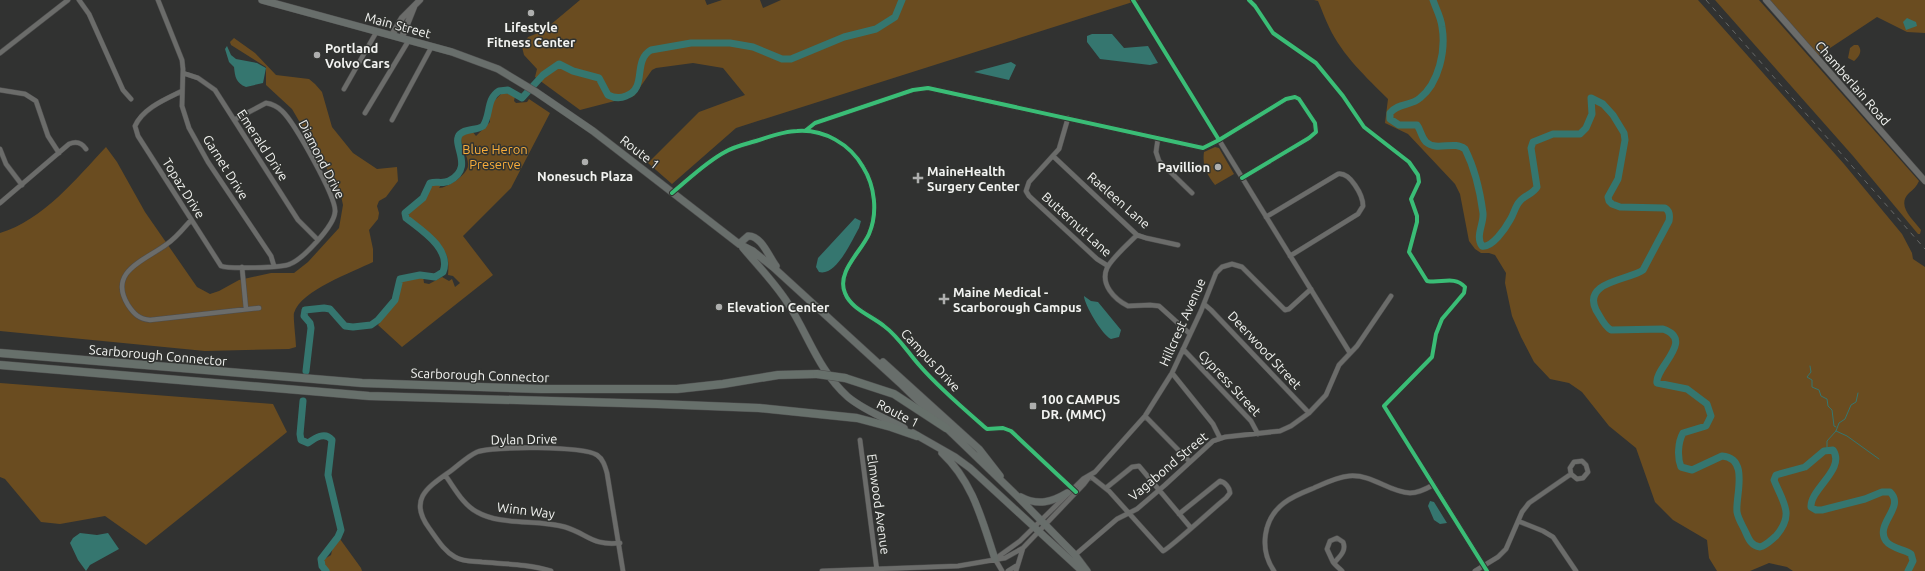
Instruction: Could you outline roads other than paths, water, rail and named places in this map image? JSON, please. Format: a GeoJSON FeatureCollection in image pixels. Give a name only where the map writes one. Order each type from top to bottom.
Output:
{"type":"FeatureCollection","features":[{"type":"Feature","properties":{"kind":"highway","name":"Scarborough Connector"},"geometry":{"type":"LineString","coordinates":[[0,353],[362,383],[541,389],[677,389],[716,385],[778,375],[816,374],[845,378],[894,394],[946,428]]}},
{"type":"Feature","properties":{"kind":"highway","name":"Scarborough Connector"},"geometry":{"type":"LineString","coordinates":[[0,365],[368,396],[759,408],[857,418],[917,436]]}},
{"type":"Feature","properties":{"kind":"main road","name":"Main Street"},"geometry":{"type":"LineString","coordinates":[[262,0],[432,46],[489,66],[524,84]]}},
{"type":"Feature","properties":{"kind":"main road","name":"Route 1"},"geometry":{"type":"LineString","coordinates":[[524,84],[593,131],[739,244],[761,257],[902,385],[1007,486],[1075,555],[1087,571]]}},
{"type":"Feature","properties":{"kind":"main road"},"geometry":{"type":"LineString","coordinates":[[739,244],[748,236],[758,238],[770,258],[790,283]]}},
{"type":"Feature","properties":{"kind":"main road","name":"Route 1"},"geometry":{"type":"LineString","coordinates":[[739,244],[783,296],[799,322],[817,360],[840,389],[861,406],[930,442],[970,468],[1082,571]]}},
{"type":"Feature","properties":{"kind":"main road"},"geometry":{"type":"LineString","coordinates":[[849,337],[897,373],[963,434],[992,464],[1007,486]]}},
{"type":"Feature","properties":{"kind":"main road"},"geometry":{"type":"LineString","coordinates":[[930,442],[950,461],[966,481],[976,503],[995,559]]}},
{"type":"Feature","properties":{"kind":"main road"},"geometry":{"type":"LineString","coordinates":[[1016,495],[1028,500],[1041,502],[1053,500],[1072,491]]}},
{"type":"Feature","properties":{"kind":"street"},"geometry":{"type":"LineString","coordinates":[[0,53],[68,0]]}},
{"type":"Feature","properties":{"kind":"street"},"geometry":{"type":"LineString","coordinates":[[79,0],[89,14],[123,90],[131,99]]}},
{"type":"Feature","properties":{"kind":"street","name":"Garnet Drive"},"geometry":{"type":"LineString","coordinates":[[158,0],[179,51],[183,73],[182,91],[184,114],[192,135],[271,256],[274,266]]}},
{"type":"Feature","properties":{"kind":"street","name":"Chamberlain Road"},"geometry":{"type":"LineString","coordinates":[[1766,0],[1925,180]]}},
{"type":"Feature","properties":{"kind":"street"},"geometry":{"type":"LineString","coordinates":[[392,35],[402,18],[418,2]]}},
{"type":"Feature","properties":{"kind":"street"},"geometry":{"type":"LineString","coordinates":[[365,113],[405,38],[411,13],[418,2]]}},
{"type":"Feature","properties":{"kind":"street"},"geometry":{"type":"LineString","coordinates":[[344,89],[377,31]]}},
{"type":"Feature","properties":{"kind":"street"},"geometry":{"type":"LineString","coordinates":[[392,120],[432,46]]}},
{"type":"Feature","properties":{"kind":"street","name":"Emerald Drive"},"geometry":{"type":"LineString","coordinates":[[183,73],[198,78],[210,85],[298,220],[305,229],[317,239]]}},
{"type":"Feature","properties":{"kind":"street"},"geometry":{"type":"LineString","coordinates":[[805,131],[815,123],[913,90],[924,88],[935,89],[1200,148],[1206,147],[1219,140],[1283,100],[1293,97],[1297,98],[1301,101],[1316,123],[1317,129],[1312,135],[1242,178]]}},
{"type":"Feature","properties":{"kind":"street"},"geometry":{"type":"LineString","coordinates":[[0,90],[25,94],[36,101],[48,136],[59,153]]}},
{"type":"Feature","properties":{"kind":"street","name":"Topaz Drive"},"geometry":{"type":"LineString","coordinates":[[182,91],[152,107],[138,122],[135,129],[138,136],[220,266],[274,266]]}},
{"type":"Feature","properties":{"kind":"street","name":"Diamond Drive"},"geometry":{"type":"LineString","coordinates":[[234,120],[266,103],[275,105],[292,123],[335,205],[335,212],[332,221],[295,262],[287,266],[274,266]]}},
{"type":"Feature","properties":{"kind":"street","name":"Butternut Lane"},"geometry":{"type":"LineString","coordinates":[[1068,118],[1060,146],[1053,156],[1029,182],[1026,188],[1027,194],[1097,259],[1108,266]]}},
{"type":"Feature","properties":{"kind":"street","name":"Campus Drive"},"geometry":{"type":"LineString","coordinates":[[672,193],[720,155],[729,150],[784,133],[805,131],[824,135],[838,141],[849,149],[864,167],[872,188],[874,208],[871,228],[844,278],[843,288],[849,301],[894,334],[920,366],[987,429],[1001,428],[1009,430],[1072,491]]}},
{"type":"Feature","properties":{"kind":"street"},"geometry":{"type":"LineString","coordinates":[[1158,138],[1156,152],[1159,161],[1192,193]]}},
{"type":"Feature","properties":{"kind":"street"},"geometry":{"type":"LineString","coordinates":[[1219,140],[1350,353]]}},
{"type":"Feature","properties":{"kind":"street"},"geometry":{"type":"LineString","coordinates":[[0,203],[73,142],[83,145],[86,149]]}},
{"type":"Feature","properties":{"kind":"street"},"geometry":{"type":"LineString","coordinates":[[0,149],[6,164],[22,185]]}},
{"type":"Feature","properties":{"kind":"street","name":"Raeleen Lane"},"geometry":{"type":"LineString","coordinates":[[1053,156],[1137,234],[1146,238],[1178,245]]}},
{"type":"Feature","properties":{"kind":"street"},"geometry":{"type":"LineString","coordinates":[[1266,217],[1338,174],[1348,176],[1362,198],[1363,206],[1358,214],[1290,256]]}},
{"type":"Feature","properties":{"kind":"street"},"geometry":{"type":"LineString","coordinates":[[191,220],[167,245],[128,270],[123,277],[122,285],[126,302],[137,316],[150,320],[259,308]]}},
{"type":"Feature","properties":{"kind":"street"},"geometry":{"type":"LineString","coordinates":[[1137,234],[1108,266],[1106,278],[1107,287],[1118,300],[1130,307],[1150,305],[1159,306],[1190,334]]}},
{"type":"Feature","properties":{"kind":"street","name":"Hillcrest Avenue"},"geometry":{"type":"LineString","coordinates":[[1043,522],[1072,491],[1084,484],[1145,416],[1172,373],[1204,304],[1216,274],[1222,267],[1229,264],[1238,266],[1244,270],[1285,310],[1289,309],[1311,289]]}},
{"type":"Feature","properties":{"kind":"street"},"geometry":{"type":"LineString","coordinates":[[242,267],[246,309]]}},
{"type":"Feature","properties":{"kind":"street","name":"Vagabond Street"},"geometry":{"type":"LineString","coordinates":[[1075,555],[1117,519],[1137,508],[1159,490],[1210,444],[1220,438],[1275,432],[1287,428],[1309,413],[1329,392],[1337,368],[1350,353],[1391,296]]}},
{"type":"Feature","properties":{"kind":"street","name":"Deerwood Street"},"geometry":{"type":"LineString","coordinates":[[1204,304],[1309,413]]}},
{"type":"Feature","properties":{"kind":"street","name":"Cypress Street"},"geometry":{"type":"LineString","coordinates":[[1183,349],[1251,421],[1258,434]]}},
{"type":"Feature","properties":{"kind":"street"},"geometry":{"type":"LineString","coordinates":[[1172,373],[1213,424],[1220,438]]}},
{"type":"Feature","properties":{"kind":"street"},"geometry":{"type":"LineString","coordinates":[[1145,416],[1190,462]]}},
{"type":"Feature","properties":{"kind":"street","name":"Elmwood Avenue"},"geometry":{"type":"LineString","coordinates":[[860,440],[877,570]]}},
{"type":"Feature","properties":{"kind":"street","name":"Dylan Drive"},"geometry":{"type":"LineString","coordinates":[[551,571],[520,565],[456,558],[447,552],[426,524],[420,510],[421,499],[426,490],[477,452],[496,448],[580,450],[593,453],[600,458],[607,473],[620,543],[623,571]]}},
{"type":"Feature","properties":{"kind":"street"},"geometry":{"type":"LineString","coordinates":[[1106,488],[1132,467],[1136,466],[1141,468],[1190,528]]}},
{"type":"Feature","properties":{"kind":"street"},"geometry":{"type":"LineString","coordinates":[[1426,473],[1487,571]]}},
{"type":"Feature","properties":{"kind":"street"},"geometry":{"type":"LineString","coordinates":[[1475,571],[1498,557],[1506,549],[1524,509],[1531,500],[1571,474]]}},
{"type":"Feature","properties":{"kind":"street","name":"Winn Way"},"geometry":{"type":"LineString","coordinates":[[445,475],[466,503],[474,511],[482,515],[560,526],[596,542],[606,544],[620,543]]}},
{"type":"Feature","properties":{"kind":"street"},"geometry":{"type":"LineString","coordinates":[[1090,476],[1106,488],[1127,513],[1163,551],[1170,549],[1190,528],[1229,495],[1228,488],[1220,481],[1179,514]]}},
{"type":"Feature","properties":{"kind":"street"},"geometry":{"type":"LineString","coordinates":[[1274,571],[1265,552],[1266,529],[1276,510],[1290,499],[1334,479],[1348,476],[1370,478],[1408,492],[1417,492],[1433,485]]}},
{"type":"Feature","properties":{"kind":"street","name":"Hillcrest Avenue"},"geometry":{"type":"LineString","coordinates":[[1043,522],[1072,491]]}},
{"type":"Feature","properties":{"kind":"street"},"geometry":{"type":"LineString","coordinates":[[1518,521],[1543,531],[1553,537],[1576,571]]}},
{"type":"Feature","properties":{"kind":"street"},"geometry":{"type":"LineString","coordinates":[[1008,571],[1016,569],[1023,548],[1043,522]]}},
{"type":"Feature","properties":{"kind":"street"},"geometry":{"type":"LineString","coordinates":[[995,559],[1037,529]]}},
{"type":"Feature","properties":{"kind":"street"},"geometry":{"type":"LineString","coordinates":[[1334,563],[1343,553],[1345,548],[1343,542],[1336,538],[1331,540],[1327,545],[1328,554],[1334,563],[1342,571]]}},
{"type":"Feature","properties":{"kind":"street"},"geometry":{"type":"LineString","coordinates":[[822,571],[958,566],[1009,556],[1023,548]]}},
{"type":"Feature","properties":{"kind":"street"},"geometry":{"type":"LineString","coordinates":[[995,559],[1002,571]]}},
{"type":"Feature","properties":{"kind":"water"},"geometry":{"type":"Polygon","coordinates":[[[1907,18],[1916,22],[1917,26],[1906,30],[1903,22],[1907,18]]]}},
{"type":"Feature","properties":{"kind":"water"},"geometry":{"type":"Polygon","coordinates":[[[1092,34],[1112,34],[1124,48],[1148,46],[1158,63],[1150,65],[1100,59],[1087,42],[1087,36],[1092,34]]]}},
{"type":"Feature","properties":{"kind":"water"},"geometry":{"type":"Polygon","coordinates":[[[227,46],[231,55],[236,59],[257,63],[266,68],[263,83],[246,87],[238,82],[234,67],[229,62],[225,49],[227,46]]]}},
{"type":"Feature","properties":{"kind":"water"},"geometry":{"type":"Polygon","coordinates":[[[1011,62],[1016,65],[1009,80],[974,72],[1011,62]]]}},
{"type":"Feature","properties":{"kind":"water"},"geometry":{"type":"Polygon","coordinates":[[[855,218],[861,221],[848,249],[831,269],[825,272],[819,272],[816,267],[818,258],[855,218]]]}},
{"type":"Feature","properties":{"kind":"water"},"geometry":{"type":"Polygon","coordinates":[[[1084,296],[1091,301],[1098,302],[1121,330],[1119,337],[1111,339],[1103,332],[1090,312],[1084,296]]]}},
{"type":"Feature","properties":{"kind":"water"},"geometry":{"type":"Polygon","coordinates":[[[1430,501],[1434,502],[1447,523],[1440,524],[1434,520],[1428,506],[1430,501]]]}},
{"type":"Feature","properties":{"kind":"water"},"geometry":{"type":"Polygon","coordinates":[[[80,533],[97,535],[108,533],[119,549],[90,565],[86,571],[78,560],[70,543],[73,538],[80,533]]]}},
{"type":"Feature","properties":{"kind":"waterway"},"geometry":{"type":"LineString","coordinates":[[306,371],[311,328],[310,323],[304,316],[305,310],[324,308],[330,309],[345,326],[353,327],[371,325],[378,320],[395,300],[400,279],[420,275],[435,277],[443,272],[445,264],[439,248],[427,234],[406,218],[405,213],[423,198],[430,183],[447,182],[457,175],[461,169],[462,163],[458,138],[462,132],[477,129],[483,126],[492,98],[499,91],[508,90],[522,98],[543,75],[559,64],[573,71],[599,78],[608,95],[621,98],[633,92],[637,87],[642,61],[645,55],[651,50],[691,43],[730,43],[753,47],[782,59],[791,59],[844,37],[876,29],[895,17],[902,0]]}},
{"type":"Feature","properties":{"kind":"waterway"},"geometry":{"type":"LineString","coordinates":[[1433,0],[1441,20],[1443,36],[1440,66],[1427,92],[1416,101],[1393,110],[1390,113],[1390,119],[1399,125],[1417,125],[1424,140],[1430,145],[1456,146],[1465,149],[1477,180],[1483,213],[1479,238],[1482,246],[1490,244],[1502,233],[1518,203],[1537,187],[1531,148],[1533,142],[1553,134],[1580,134],[1586,128],[1592,114],[1591,98],[1603,104],[1613,115],[1624,133],[1625,140],[1618,179],[1608,197],[1609,201],[1620,207],[1665,208],[1669,212],[1670,217],[1643,270],[1601,287],[1593,300],[1596,310],[1606,326],[1611,330],[1663,329],[1672,334],[1676,340],[1675,347],[1661,370],[1657,383],[1687,389],[1707,404],[1711,416],[1706,426],[1683,433],[1679,450],[1681,467],[1692,470],[1722,456],[1731,458],[1736,463],[1739,471],[1737,505],[1739,520],[1753,544],[1760,547],[1767,544],[1776,536],[1785,521],[1786,508],[1774,480],[1776,475],[1805,467],[1824,451],[1833,450],[1836,457],[1835,464],[1812,500],[1811,507],[1816,510],[1822,510],[1865,499],[1882,492],[1890,492],[1894,498],[1894,504],[1893,510],[1886,522],[1883,535],[1889,544],[1911,554],[1913,561],[1908,571]]}},
{"type":"Feature","properties":{"kind":"waterway"},"geometry":{"type":"LineString","coordinates":[[1810,366],[1811,372],[1807,377],[1812,380],[1812,387],[1819,390],[1821,396],[1827,399],[1828,406],[1832,410],[1834,426],[1836,427]]}},
{"type":"Feature","properties":{"kind":"waterway"},"geometry":{"type":"LineString","coordinates":[[1827,449],[1827,441],[1836,431],[1839,423],[1845,419],[1851,405],[1856,402],[1858,393]]}},
{"type":"Feature","properties":{"kind":"waterway"},"geometry":{"type":"LineString","coordinates":[[303,401],[300,434],[301,440],[308,443],[320,436],[326,436],[332,440],[328,475],[341,530],[338,537],[321,559],[322,566],[326,571]]}},
{"type":"Feature","properties":{"kind":"waterway"},"geometry":{"type":"LineString","coordinates":[[1836,431],[1847,436],[1879,459]]}},
{"type":"Feature","properties":{"kind":"railway"},"geometry":{"type":"LineString","coordinates":[[1706,0],[1925,249]]}},
{"type":"Feature","properties":{"kind":"place","name":"Lifestyle Fitness Center"},"geometry":{"type":"Point","coordinates":[531,13]}},
{"type":"Feature","properties":{"kind":"place","name":"Portland Volvo Cars"},"geometry":{"type":"Point","coordinates":[317,55]}},
{"type":"Feature","properties":{"kind":"place","name":"Nonesuch Plaza"},"geometry":{"type":"Point","coordinates":[585,162]}},
{"type":"Feature","properties":{"kind":"place","name":"Pavillion"},"geometry":{"type":"Point","coordinates":[1218,167]}},
{"type":"Feature","properties":{"kind":"place","name":"MaineHealth Surgery Center"},"geometry":{"type":"Point","coordinates":[918,178]}},
{"type":"Feature","properties":{"kind":"place","name":"Maine Medical - Scarborough Campus"},"geometry":{"type":"Point","coordinates":[944,299]}},
{"type":"Feature","properties":{"kind":"place","name":"Elevation Center"},"geometry":{"type":"Point","coordinates":[719,307]}},
{"type":"Feature","properties":{"kind":"place","name":"100 CAMPUS DR. (MMC)"},"geometry":{"type":"Point","coordinates":[1033,406]}},
{"type":"Feature","properties":{"kind":"park label","name":"Blue Heron Preserve"},"geometry":{"type":"Point","coordinates":[495,156]}}]}
